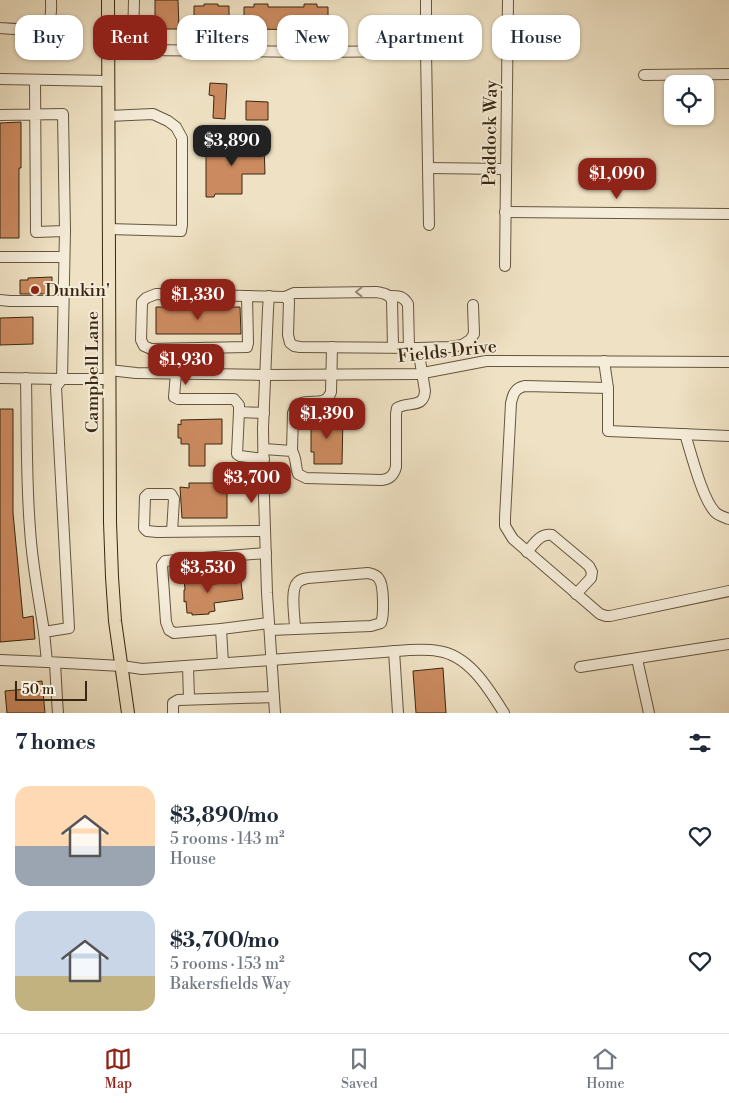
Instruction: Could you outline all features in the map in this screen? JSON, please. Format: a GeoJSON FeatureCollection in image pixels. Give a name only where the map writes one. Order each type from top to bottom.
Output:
{"type":"FeatureCollection","features":[{"type":"Feature","properties":{"kind":"main road","name":"Campbell Lane"},"geometry":{"type":"LineString","coordinates":[[108,0],[110,522],[116,621],[128,713]]}},
{"type":"Feature","properties":{"kind":"street"},"geometry":{"type":"LineString","coordinates":[[0,28],[38,29],[50,19],[51,0]]}},
{"type":"Feature","properties":{"kind":"street"},"geometry":{"type":"LineString","coordinates":[[134,0],[133,42],[144,50],[358,52]]}},
{"type":"Feature","properties":{"kind":"street"},"geometry":{"type":"LineString","coordinates":[[426,0],[426,15]]}},
{"type":"Feature","properties":{"kind":"street","name":"Paddock Way"},"geometry":{"type":"LineString","coordinates":[[505,266],[508,0]]}},
{"type":"Feature","properties":{"kind":"street"},"geometry":{"type":"LineString","coordinates":[[426,60],[429,225]]}},
{"type":"Feature","properties":{"kind":"street"},"geometry":{"type":"LineString","coordinates":[[644,75],[729,74]]}},
{"type":"Feature","properties":{"kind":"street"},"geometry":{"type":"LineString","coordinates":[[0,78],[108,81]]}},
{"type":"Feature","properties":{"kind":"street"},"geometry":{"type":"LineString","coordinates":[[35,80],[36,232],[65,232]]}},
{"type":"Feature","properties":{"kind":"street"},"geometry":{"type":"LineString","coordinates":[[0,115],[63,114],[64,301],[62,379],[56,387],[69,628],[44,632]]}},
{"type":"Feature","properties":{"kind":"street"},"geometry":{"type":"LineString","coordinates":[[108,116],[153,114],[176,127],[182,138],[182,225],[181,231],[108,229]]}},
{"type":"Feature","properties":{"kind":"street"},"geometry":{"type":"LineString","coordinates":[[428,168],[506,169]]}},
{"type":"Feature","properties":{"kind":"street"},"geometry":{"type":"LineString","coordinates":[[505,212],[729,214]]}},
{"type":"Feature","properties":{"kind":"street"},"geometry":{"type":"LineString","coordinates":[[0,256],[64,257]]}},
{"type":"Feature","properties":{"kind":"street"},"geometry":{"type":"LineString","coordinates":[[266,344],[247,347],[151,349],[144,346],[141,340],[142,302],[156,294],[285,297],[300,292],[376,292],[390,296],[399,296],[404,299],[408,304],[414,348],[423,373],[425,398],[422,402],[406,404],[397,408],[396,467],[391,477],[387,479],[306,478],[301,477],[296,470],[296,456],[292,451],[294,409],[303,402],[322,402],[327,400],[331,392],[332,347]]}},
{"type":"Feature","properties":{"kind":"street"},"geometry":{"type":"LineString","coordinates":[[247,347],[248,296]]}},
{"type":"Feature","properties":{"kind":"street"},"geometry":{"type":"LineString","coordinates":[[269,296],[264,413],[265,531],[275,713]]}},
{"type":"Feature","properties":{"kind":"street"},"geometry":{"type":"LineString","coordinates":[[390,296],[392,300],[393,347]]}},
{"type":"Feature","properties":{"kind":"street"},"geometry":{"type":"LineString","coordinates":[[285,297],[289,301],[288,335],[290,343],[300,347],[414,348],[462,345],[470,340],[474,334],[474,305]]}},
{"type":"Feature","properties":{"kind":"street"},"geometry":{"type":"LineString","coordinates":[[0,300],[64,301]]}},
{"type":"Feature","properties":{"kind":"street"},"geometry":{"type":"LineString","coordinates":[[198,348],[198,373]]}},
{"type":"Feature","properties":{"kind":"street","name":"Fields Drive"},"geometry":{"type":"LineString","coordinates":[[0,378],[62,379],[136,373],[266,375],[418,374],[486,361],[729,362]]}},
{"type":"Feature","properties":{"kind":"street"},"geometry":{"type":"LineString","coordinates":[[604,361],[608,388],[608,432],[729,436]]}},
{"type":"Feature","properties":{"kind":"street"},"geometry":{"type":"LineString","coordinates":[[176,373],[174,397],[234,399],[239,405],[237,454],[240,456],[292,451]]}},
{"type":"Feature","properties":{"kind":"street"},"geometry":{"type":"LineString","coordinates":[[26,378],[27,471],[33,563],[58,713]]}},
{"type":"Feature","properties":{"kind":"street"},"geometry":{"type":"LineString","coordinates":[[608,388],[525,386],[520,387],[513,393],[505,526],[513,539],[527,552],[600,614],[606,616],[729,591]]}},
{"type":"Feature","properties":{"kind":"street"},"geometry":{"type":"LineString","coordinates":[[239,412],[264,413]]}},
{"type":"Feature","properties":{"kind":"street"},"geometry":{"type":"LineString","coordinates":[[685,434],[702,488],[710,504],[721,516],[729,519]]}},
{"type":"Feature","properties":{"kind":"street"},"geometry":{"type":"LineString","coordinates":[[172,532],[174,499],[171,494],[148,494],[145,497],[144,528],[147,531],[172,532],[265,531]]}},
{"type":"Feature","properties":{"kind":"street"},"geometry":{"type":"LineString","coordinates":[[527,552],[539,537],[546,534],[552,535],[589,566],[592,572],[591,578],[576,594]]}},
{"type":"Feature","properties":{"kind":"street"},"geometry":{"type":"LineString","coordinates":[[266,553],[165,561],[162,565],[166,622],[169,630],[174,633],[270,627],[295,629],[371,626],[381,623],[383,613],[379,578],[368,574],[308,578],[297,582],[294,594],[295,629]]}},
{"type":"Feature","properties":{"kind":"street"},"geometry":{"type":"LineString","coordinates":[[221,629],[223,663]]}},
{"type":"Feature","properties":{"kind":"street"},"geometry":{"type":"LineString","coordinates":[[580,667],[729,644]]}},
{"type":"Feature","properties":{"kind":"street"},"geometry":{"type":"LineString","coordinates":[[394,651],[398,713]]}},
{"type":"Feature","properties":{"kind":"street"},"geometry":{"type":"LineString","coordinates":[[0,660],[122,666],[142,669],[394,651],[438,651],[455,656],[463,662],[492,694],[504,713]]}},
{"type":"Feature","properties":{"kind":"street"},"geometry":{"type":"LineString","coordinates":[[637,659],[649,713]]}},
{"type":"Feature","properties":{"kind":"street"},"geometry":{"type":"LineString","coordinates":[[188,666],[189,700]]}},
{"type":"Feature","properties":{"kind":"street"},"geometry":{"type":"LineString","coordinates":[[173,713],[173,704],[178,700],[274,697]]}},
{"type":"Feature","properties":{"kind":"building"},"geometry":{"type":"Polygon","coordinates":[[[155,0],[178,0],[177,29],[167,29],[167,15],[155,15],[155,0]]]}},
{"type":"Feature","properties":{"kind":"building"},"geometry":{"type":"Polygon","coordinates":[[[204,4],[218,4],[218,6],[229,6],[229,15],[194,15],[194,6],[204,6],[204,4]]]}},
{"type":"Feature","properties":{"kind":"building"},"geometry":{"type":"Polygon","coordinates":[[[254,4],[268,4],[268,7],[304,7],[304,4],[317,4],[317,7],[328,7],[328,15],[277,15],[277,29],[267,29],[267,15],[244,15],[244,7],[254,7],[254,4]]]}},
{"type":"Feature","properties":{"kind":"building"},"geometry":{"type":"Polygon","coordinates":[[[210,83],[227,84],[225,119],[213,118],[214,96],[209,95],[210,83]]]}},
{"type":"Feature","properties":{"kind":"building"},"geometry":{"type":"Polygon","coordinates":[[[246,101],[268,102],[268,120],[246,120],[246,101]]]}},
{"type":"Feature","properties":{"kind":"building"},"geometry":{"type":"Polygon","coordinates":[[[21,122],[19,238],[0,238],[0,123],[21,122]]]}},
{"type":"Feature","properties":{"kind":"building"},"geometry":{"type":"Polygon","coordinates":[[[264,145],[265,174],[242,174],[242,194],[215,194],[214,197],[206,197],[206,146],[264,145]]]}},
{"type":"Feature","properties":{"kind":"building","name":"Dunkin'"},"geometry":{"type":"Polygon","coordinates":[[[52,277],[52,286],[49,286],[49,294],[20,294],[20,280],[52,277]]]}},
{"type":"Feature","properties":{"kind":"building"},"geometry":{"type":"Polygon","coordinates":[[[156,307],[240,307],[241,334],[156,334],[156,307]]]}},
{"type":"Feature","properties":{"kind":"building"},"geometry":{"type":"Polygon","coordinates":[[[33,317],[33,344],[0,345],[0,318],[33,317]]]}},
{"type":"Feature","properties":{"kind":"building"},"geometry":{"type":"Polygon","coordinates":[[[0,409],[13,409],[13,513],[23,618],[33,616],[35,639],[0,642],[0,409]]]}},
{"type":"Feature","properties":{"kind":"building"},"geometry":{"type":"Polygon","coordinates":[[[311,417],[343,417],[342,464],[314,464],[314,452],[311,452],[311,417]]]}},
{"type":"Feature","properties":{"kind":"building"},"geometry":{"type":"Polygon","coordinates":[[[222,419],[222,444],[205,444],[205,466],[189,466],[189,444],[181,444],[181,438],[178,438],[178,424],[181,425],[181,420],[222,419]]]}},
{"type":"Feature","properties":{"kind":"building"},"geometry":{"type":"Polygon","coordinates":[[[189,483],[227,483],[227,518],[182,518],[180,487],[189,488],[189,483]]]}},
{"type":"Feature","properties":{"kind":"building"},"geometry":{"type":"Polygon","coordinates":[[[206,574],[207,576],[212,576],[213,584],[241,582],[243,599],[214,603],[215,611],[209,612],[209,614],[192,615],[192,613],[187,613],[186,601],[184,602],[184,578],[191,577],[191,575],[206,574]]]}},
{"type":"Feature","properties":{"kind":"building"},"geometry":{"type":"Polygon","coordinates":[[[443,668],[446,713],[416,713],[413,671],[443,668]]]}},
{"type":"Feature","properties":{"kind":"building"},"geometry":{"type":"Polygon","coordinates":[[[42,681],[45,713],[7,713],[5,691],[26,689],[26,683],[42,681]]]}},
{"type":"Feature","properties":{"kind":"place","name":"Dunkin'"},"geometry":{"type":"Point","coordinates":[35,290]}}]}
